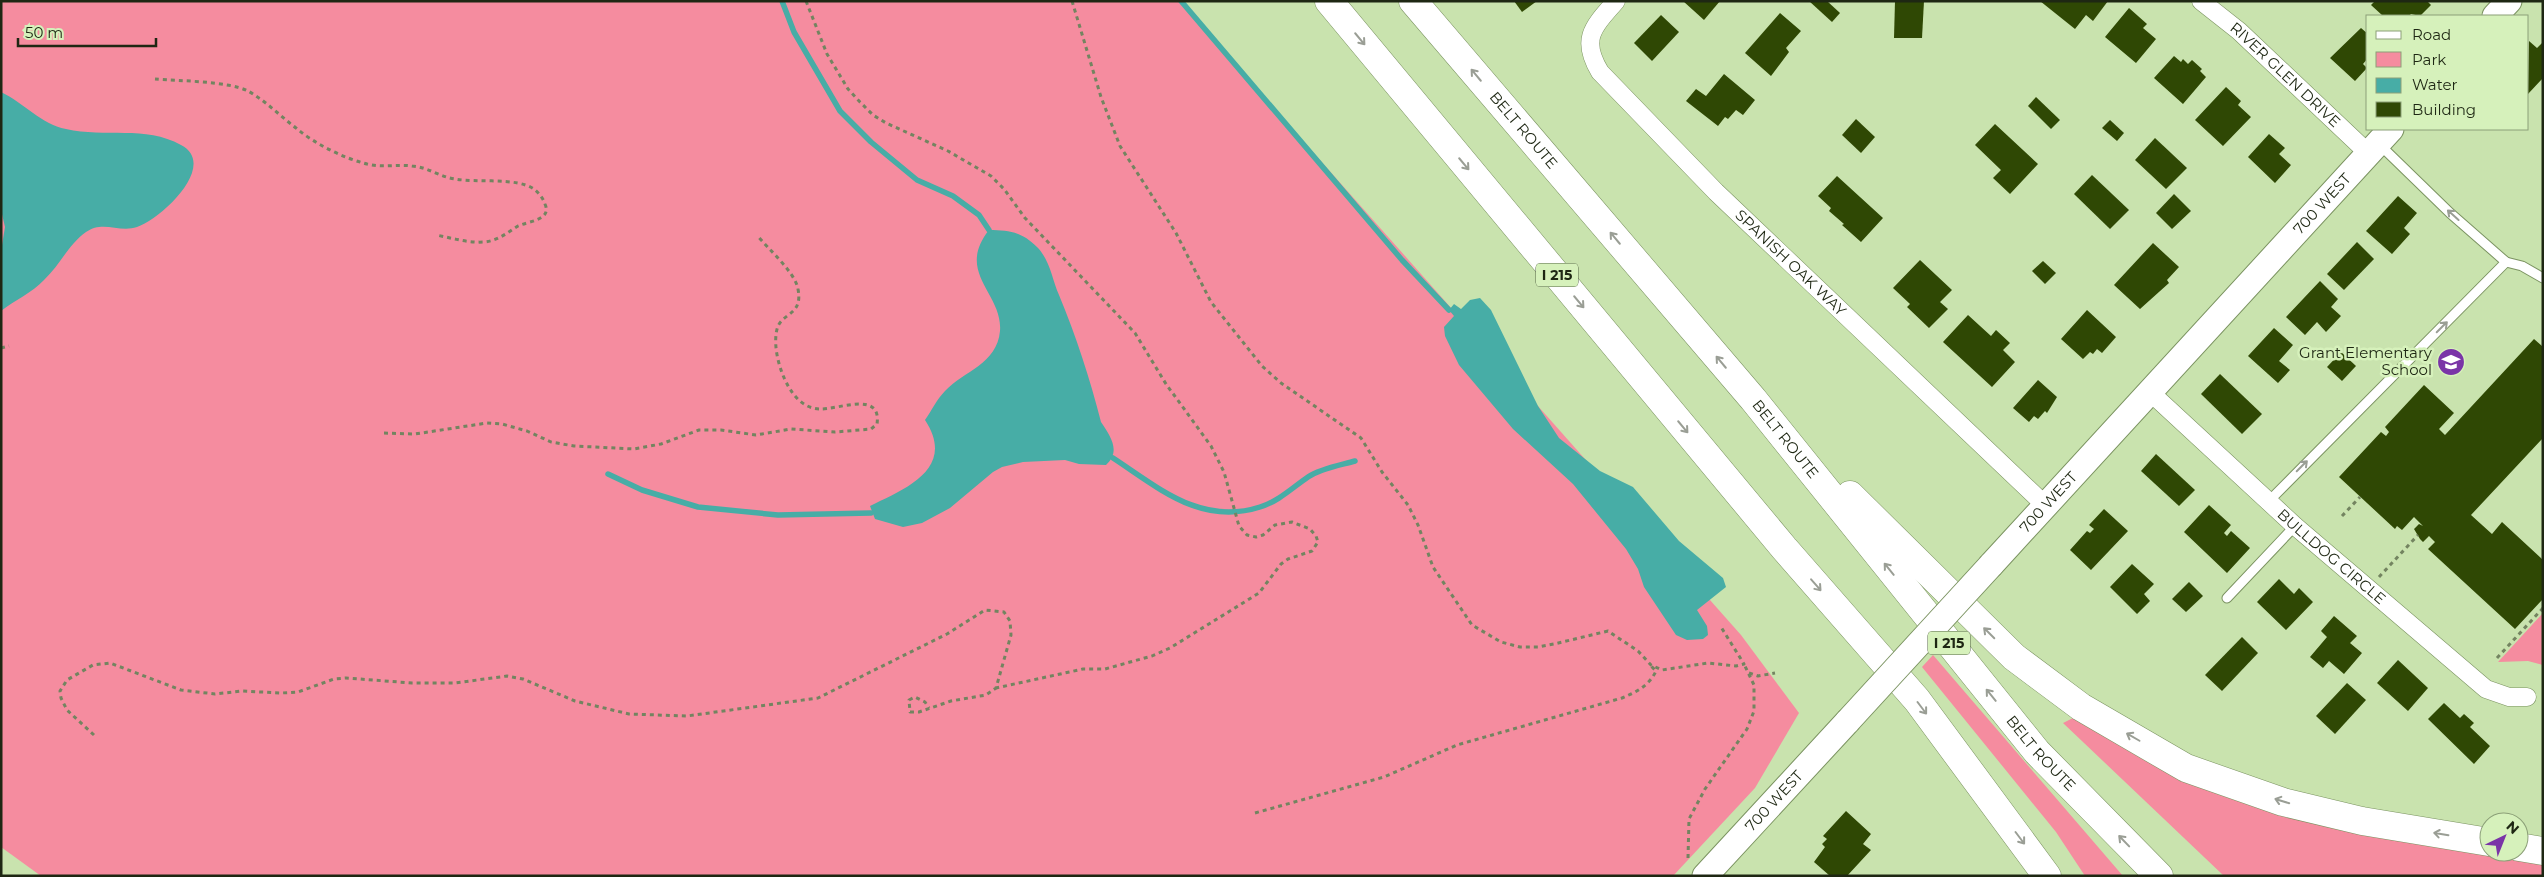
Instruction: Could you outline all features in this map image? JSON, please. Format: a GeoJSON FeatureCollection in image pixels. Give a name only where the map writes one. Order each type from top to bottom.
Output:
{"type":"FeatureCollection","features":[{"type":"Feature","properties":{"kind":"highway","name":"I 215"},"geometry":{"type":"LineString","coordinates":[[1329,1],[1778,541],[1917,700],[2045,873]]}},
{"type":"Feature","properties":{"kind":"highway","name":"BELT ROUTE"},"geometry":{"type":"LineString","coordinates":[[1413,1],[1753,399],[2037,752],[2158,876]]}},
{"type":"Feature","properties":{"kind":"highway"},"geometry":{"type":"LineString","coordinates":[[1753,399],[2014,657],[2081,707],[2186,768],[2283,802],[2362,821],[2479,840]]}},
{"type":"Feature","properties":{"kind":"highway"},"geometry":{"type":"LineString","coordinates":[[2529,849],[2543,851]]}},
{"type":"Feature","properties":{"kind":"main road"},"geometry":{"type":"LineString","coordinates":[[2496,15],[2509,1]]}},
{"type":"Feature","properties":{"kind":"main road","name":"700 WEST"},"geometry":{"type":"LineString","coordinates":[[1704,876],[2379,142]]}},
{"type":"Feature","properties":{"kind":"street","name":"SPANISH OAK WAY"},"geometry":{"type":"LineString","coordinates":[[1616,1],[1597,23],[1589,38],[1589,49],[1600,72],[1716,192],[2046,506]]}},
{"type":"Feature","properties":{"kind":"street","name":"RIVER GLEN DRIVE"},"geometry":{"type":"LineString","coordinates":[[2201,1],[2379,142]]}},
{"type":"Feature","properties":{"kind":"street","name":"BULLDOG CIRCLE"},"geometry":{"type":"LineString","coordinates":[[2150,392],[2295,526],[2486,689],[2509,697],[2528,697]]}},
{"type":"Feature","properties":{"kind":"lane"},"geometry":{"type":"LineString","coordinates":[[2379,142],[2450,213],[2506,262],[2522,266],[2543,278]]}},
{"type":"Feature","properties":{"kind":"lane"},"geometry":{"type":"LineString","coordinates":[[2268,502],[2506,262]]}},
{"type":"Feature","properties":{"kind":"lane"},"geometry":{"type":"LineString","coordinates":[[2227,598],[2295,526]]}},
{"type":"Feature","properties":{"kind":"path"},"geometry":{"type":"LineString","coordinates":[[806,1],[827,54],[848,89],[860,102],[873,115],[886,123],[948,151],[991,176],[1004,189],[1025,218],[1135,333],[1166,384],[1211,446],[1224,472],[1239,526],[1247,535],[1256,537],[1263,535],[1275,525],[1292,522],[1310,529],[1318,542],[1312,551],[1288,559],[1281,564],[1259,593],[1170,648],[1152,656],[1104,669],[1083,669],[996,688],[986,695],[951,701],[919,712],[910,712],[909,700],[915,696],[925,702],[929,708]]}},
{"type":"Feature","properties":{"kind":"path"},"geometry":{"type":"LineString","coordinates":[[1072,1],[1101,97],[1120,146],[1176,233],[1210,302],[1262,366],[1281,383],[1361,438],[1382,472],[1408,505],[1418,525],[1433,567],[1472,625],[1501,642],[1520,647],[1538,648],[1608,631],[1638,651],[1656,671],[1652,681],[1638,691],[1622,698],[1458,745],[1384,777],[1255,814]]}},
{"type":"Feature","properties":{"kind":"path"},"geometry":{"type":"LineString","coordinates":[[154,78],[218,84],[247,90],[273,107],[308,137],[354,160],[369,165],[419,167],[459,180],[521,183],[533,189],[543,198],[547,208],[545,215],[539,220],[528,222],[498,239],[487,242],[471,243],[436,235]]}},
{"type":"Feature","properties":{"kind":"path"},"geometry":{"type":"LineString","coordinates":[[384,433],[415,434],[487,423],[502,424],[527,431],[551,442],[574,446],[634,450],[661,444],[699,430],[721,430],[756,435],[791,429],[835,432],[871,429],[876,424],[878,417],[875,409],[869,405],[840,405],[819,409],[800,401],[789,387],[780,365],[777,343],[778,326],[797,305],[799,289],[791,274],[758,235]]}},
{"type":"Feature","properties":{"kind":"path"},"geometry":{"type":"LineString","coordinates":[[1,348],[9,346]]}},
{"type":"Feature","properties":{"kind":"path"},"geometry":{"type":"LineString","coordinates":[[2342,516],[2360,497]]}},
{"type":"Feature","properties":{"kind":"path"},"geometry":{"type":"LineString","coordinates":[[2392,562],[2418,535]]}},
{"type":"Feature","properties":{"kind":"path"},"geometry":{"type":"LineString","coordinates":[[2497,658],[2543,608]]}},
{"type":"Feature","properties":{"kind":"path"},"geometry":{"type":"LineString","coordinates":[[94,735],[67,710],[60,691],[72,676],[93,665],[110,663],[182,690],[215,694],[242,691],[298,692],[334,679],[346,678],[412,683],[455,683],[508,676],[523,679],[575,701],[629,714],[687,716],[818,698],[947,634],[985,610],[1004,612],[1010,621],[1011,635],[996,688]]}},
{"type":"Feature","properties":{"kind":"path"},"geometry":{"type":"LineString","coordinates":[[1688,858],[1689,819],[1705,789],[1747,729],[1754,711],[1754,685],[1744,664],[1721,627]]}},
{"type":"Feature","properties":{"kind":"path"},"geometry":{"type":"LineString","coordinates":[[1651,665],[1662,670],[1708,663],[1736,666],[1744,664]]}},
{"type":"Feature","properties":{"kind":"path"},"geometry":{"type":"LineString","coordinates":[[1749,673],[1758,676],[1775,673]]}},
{"type":"Feature","properties":{"kind":"green space"},"geometry":{"type":"Polygon","coordinates":[[[1,1],[1179,1],[1741,635],[1799,713],[1755,788],[1673,876],[41,876],[1,847],[1,1]]]}},
{"type":"Feature","properties":{"kind":"green space"},"geometry":{"type":"Polygon","coordinates":[[[2543,613],[2543,665],[2528,661],[2498,662],[2543,613]]]}},
{"type":"Feature","properties":{"kind":"green space"},"geometry":{"type":"Polygon","coordinates":[[[1933,655],[2123,876],[2085,876],[2056,832],[1922,667],[1933,655]]]}},
{"type":"Feature","properties":{"kind":"green space"},"geometry":{"type":"Polygon","coordinates":[[[2073,718],[2162,769],[2193,784],[2235,800],[2277,813],[2365,834],[2479,853],[2479,862],[2529,862],[2543,864],[2543,876],[2224,876],[2063,723],[2073,718]]]}},
{"type":"Feature","properties":{"kind":"water"},"geometry":{"type":"Polygon","coordinates":[[[1,92],[49,123],[66,129],[153,135],[167,139],[181,145],[191,154],[194,165],[190,178],[182,190],[159,214],[137,227],[124,229],[99,227],[86,232],[74,243],[39,285],[1,311],[1,251],[5,227],[1,210],[1,92]]]}},
{"type":"Feature","properties":{"kind":"water"},"geometry":{"type":"Polygon","coordinates":[[[989,230],[1009,231],[1026,238],[1037,247],[1045,258],[1077,342],[1101,422],[1113,444],[1114,449],[1111,460],[1106,465],[1079,464],[1065,460],[1023,462],[1002,467],[993,472],[950,508],[922,523],[903,527],[875,519],[870,506],[911,484],[923,475],[931,464],[935,452],[933,437],[925,420],[937,401],[953,384],[979,366],[993,351],[998,342],[1000,331],[999,318],[995,305],[978,271],[977,259],[980,245],[989,230]]]}},
{"type":"Feature","properties":{"kind":"water"},"geometry":{"type":"Polygon","coordinates":[[[1480,298],[1491,310],[1538,406],[1559,438],[1600,471],[1633,487],[1679,541],[1723,578],[1726,587],[1697,610],[1707,626],[1708,635],[1703,639],[1687,640],[1676,635],[1644,587],[1638,569],[1626,549],[1573,484],[1513,429],[1459,365],[1445,336],[1444,327],[1454,316],[1449,310],[1454,304],[1461,309],[1470,300],[1480,298]]]}},
{"type":"Feature","properties":{"kind":"building"},"geometry":{"type":"Polygon","coordinates":[[[1514,1],[1537,1],[1522,12],[1514,1]]]}},
{"type":"Feature","properties":{"kind":"building"},"geometry":{"type":"Polygon","coordinates":[[[1683,1],[1720,1],[1704,20],[1683,1]]]}},
{"type":"Feature","properties":{"kind":"building"},"geometry":{"type":"Polygon","coordinates":[[[1809,1],[1827,1],[1840,13],[1832,22],[1809,1]]]}},
{"type":"Feature","properties":{"kind":"building"},"geometry":{"type":"Polygon","coordinates":[[[1895,1],[1924,1],[1922,38],[1894,38],[1895,1]]]}},
{"type":"Feature","properties":{"kind":"building"},"geometry":{"type":"Polygon","coordinates":[[[2040,1],[2108,1],[2093,21],[2086,15],[2075,29],[2040,1]]]}},
{"type":"Feature","properties":{"kind":"building"},"geometry":{"type":"Polygon","coordinates":[[[2375,1],[2427,1],[2431,5],[2421,15],[2382,15],[2371,5],[2375,1]]]}},
{"type":"Feature","properties":{"kind":"building"},"geometry":{"type":"Polygon","coordinates":[[[2129,8],[2147,24],[2143,28],[2156,39],[2136,63],[2105,37],[2129,8]]]}},
{"type":"Feature","properties":{"kind":"building"},"geometry":{"type":"Polygon","coordinates":[[[1780,13],[1801,31],[1786,48],[1789,52],[1771,76],[1745,53],[1780,13]]]}},
{"type":"Feature","properties":{"kind":"building"},"geometry":{"type":"Polygon","coordinates":[[[1661,15],[1679,32],[1652,61],[1634,43],[1661,15]]]}},
{"type":"Feature","properties":{"kind":"building"},"geometry":{"type":"Polygon","coordinates":[[[2361,28],[2366,32],[2366,60],[2363,64],[2366,69],[2355,81],[2330,58],[2361,28]]]}},
{"type":"Feature","properties":{"kind":"building"},"geometry":{"type":"Polygon","coordinates":[[[2529,41],[2537,48],[2543,42],[2543,78],[2529,93],[2529,41]]]}},
{"type":"Feature","properties":{"kind":"building"},"geometry":{"type":"Polygon","coordinates":[[[2174,56],[2181,62],[2183,59],[2188,64],[2192,60],[2202,69],[2200,71],[2206,77],[2183,104],[2154,78],[2174,56]]]}},
{"type":"Feature","properties":{"kind":"building"},"geometry":{"type":"Polygon","coordinates":[[[1724,74],[1755,100],[1743,115],[1736,110],[1728,119],[1725,117],[1718,126],[1686,101],[1696,89],[1706,96],[1724,74]]]}},
{"type":"Feature","properties":{"kind":"building"},"geometry":{"type":"Polygon","coordinates":[[[2226,87],[2241,101],[2238,105],[2251,117],[2223,146],[2195,120],[2226,87]]]}},
{"type":"Feature","properties":{"kind":"building"},"geometry":{"type":"Polygon","coordinates":[[[2036,97],[2060,120],[2051,129],[2028,106],[2036,97]]]}},
{"type":"Feature","properties":{"kind":"building"},"geometry":{"type":"Polygon","coordinates":[[[1856,119],[1875,137],[1861,153],[1842,135],[1856,119]]]}},
{"type":"Feature","properties":{"kind":"building"},"geometry":{"type":"Polygon","coordinates":[[[2110,120],[2124,133],[2117,141],[2102,128],[2110,120]]]}},
{"type":"Feature","properties":{"kind":"building"},"geometry":{"type":"Polygon","coordinates":[[[1995,124],[2038,164],[2010,194],[1993,178],[2001,170],[1975,145],[1995,124]]]}},
{"type":"Feature","properties":{"kind":"building"},"geometry":{"type":"Polygon","coordinates":[[[2269,134],[2285,148],[2279,154],[2291,165],[2275,183],[2248,157],[2269,134]]]}},
{"type":"Feature","properties":{"kind":"building"},"geometry":{"type":"Polygon","coordinates":[[[2155,138],[2187,168],[2166,189],[2135,160],[2155,138]]]}},
{"type":"Feature","properties":{"kind":"building"},"geometry":{"type":"Polygon","coordinates":[[[2092,175],[2129,210],[2110,229],[2074,194],[2092,175]]]}},
{"type":"Feature","properties":{"kind":"building"},"geometry":{"type":"Polygon","coordinates":[[[1837,176],[1883,218],[1861,242],[1842,225],[1844,224],[1829,211],[1831,208],[1818,196],[1837,176]]]}},
{"type":"Feature","properties":{"kind":"building"},"geometry":{"type":"Polygon","coordinates":[[[2174,194],[2191,211],[2172,229],[2156,213],[2174,194]]]}},
{"type":"Feature","properties":{"kind":"building"},"geometry":{"type":"Polygon","coordinates":[[[2398,196],[2417,213],[2404,228],[2410,234],[2392,254],[2366,231],[2398,196]]]}},
{"type":"Feature","properties":{"kind":"building"},"geometry":{"type":"Polygon","coordinates":[[[2357,242],[2374,259],[2344,290],[2327,274],[2357,242]]]}},
{"type":"Feature","properties":{"kind":"building"},"geometry":{"type":"Polygon","coordinates":[[[2153,243],[2179,267],[2167,280],[2169,283],[2140,309],[2114,285],[2153,243]]]}},
{"type":"Feature","properties":{"kind":"building"},"geometry":{"type":"Polygon","coordinates":[[[1920,260],[1952,290],[1940,302],[1948,309],[1929,328],[1907,307],[1910,304],[1893,288],[1920,260]]]}},
{"type":"Feature","properties":{"kind":"building"},"geometry":{"type":"Polygon","coordinates":[[[2043,261],[2056,273],[2045,284],[2032,271],[2043,261]]]}},
{"type":"Feature","properties":{"kind":"building"},"geometry":{"type":"Polygon","coordinates":[[[2320,281],[2338,299],[2331,307],[2341,316],[2326,332],[2317,322],[2305,335],[2286,317],[2320,281]]]}},
{"type":"Feature","properties":{"kind":"building"},"geometry":{"type":"Polygon","coordinates":[[[2087,310],[2116,337],[2102,353],[2097,349],[2093,354],[2090,352],[2083,359],[2061,339],[2087,310]]]}},
{"type":"Feature","properties":{"kind":"building"},"geometry":{"type":"Polygon","coordinates":[[[1968,315],[1991,336],[1996,330],[2010,343],[2003,350],[2015,362],[1992,387],[1943,342],[1968,315]]]}},
{"type":"Feature","properties":{"kind":"building"},"geometry":{"type":"Polygon","coordinates":[[[2274,328],[2293,345],[2279,361],[2290,370],[2278,383],[2248,356],[2274,328]]]}},
{"type":"Feature","properties":{"kind":"building"},"geometry":{"type":"Polygon","coordinates":[[[2534,339],[2543,347],[2543,438],[2471,515],[2492,534],[2502,522],[2543,560],[2543,599],[2515,629],[2428,549],[2435,542],[2429,536],[2423,542],[2420,539],[2414,529],[2419,524],[2423,526],[2414,517],[2402,530],[2397,526],[2395,529],[2339,477],[2381,432],[2386,436],[2389,432],[2385,427],[2424,385],[2454,413],[2439,429],[2445,435],[2534,339]]]}},
{"type":"Feature","properties":{"kind":"building"},"geometry":{"type":"Polygon","coordinates":[[[2341,352],[2356,366],[2342,381],[2327,367],[2341,352]]]}},
{"type":"Feature","properties":{"kind":"building"},"geometry":{"type":"Polygon","coordinates":[[[2220,374],[2262,414],[2242,434],[2201,394],[2220,374]]]}},
{"type":"Feature","properties":{"kind":"building"},"geometry":{"type":"Polygon","coordinates":[[[2038,380],[2057,397],[2047,413],[2045,411],[2038,419],[2034,416],[2029,422],[2013,408],[2038,380]]]}},
{"type":"Feature","properties":{"kind":"building"},"geometry":{"type":"Polygon","coordinates":[[[2156,454],[2195,490],[2179,506],[2141,471],[2156,454]]]}},
{"type":"Feature","properties":{"kind":"building"},"geometry":{"type":"Polygon","coordinates":[[[2209,505],[2231,525],[2224,533],[2227,536],[2231,531],[2250,548],[2227,573],[2184,532],[2209,505]]]}},
{"type":"Feature","properties":{"kind":"building"},"geometry":{"type":"Polygon","coordinates":[[[2104,509],[2128,531],[2091,570],[2070,550],[2087,531],[2090,533],[2094,529],[2089,525],[2104,509]]]}},
{"type":"Feature","properties":{"kind":"building"},"geometry":{"type":"Polygon","coordinates":[[[2132,564],[2154,584],[2144,594],[2150,601],[2137,614],[2110,587],[2132,564]]]}},
{"type":"Feature","properties":{"kind":"building"},"geometry":{"type":"Polygon","coordinates":[[[2279,579],[2294,594],[2299,588],[2313,602],[2286,630],[2257,602],[2279,579]]]}},
{"type":"Feature","properties":{"kind":"building"},"geometry":{"type":"Polygon","coordinates":[[[2189,582],[2203,596],[2186,612],[2172,599],[2189,582]]]}},
{"type":"Feature","properties":{"kind":"building"},"geometry":{"type":"Polygon","coordinates":[[[2334,616],[2357,636],[2350,643],[2362,653],[2344,674],[2329,661],[2323,668],[2310,657],[2327,637],[2321,631],[2334,616]]]}},
{"type":"Feature","properties":{"kind":"building"},"geometry":{"type":"Polygon","coordinates":[[[2242,637],[2258,653],[2222,691],[2205,675],[2242,637]]]}},
{"type":"Feature","properties":{"kind":"building"},"geometry":{"type":"Polygon","coordinates":[[[2398,660],[2428,688],[2408,711],[2377,683],[2398,660]]]}},
{"type":"Feature","properties":{"kind":"building"},"geometry":{"type":"Polygon","coordinates":[[[2347,683],[2366,700],[2335,734],[2316,716],[2347,683]]]}},
{"type":"Feature","properties":{"kind":"building"},"geometry":{"type":"Polygon","coordinates":[[[2444,703],[2460,718],[2464,714],[2474,723],[2470,727],[2490,746],[2474,764],[2428,719],[2444,703]]]}},
{"type":"Feature","properties":{"kind":"building"},"geometry":{"type":"Polygon","coordinates":[[[1846,811],[1871,834],[1863,844],[1871,850],[1847,876],[1830,876],[1814,862],[1825,847],[1822,844],[1827,839],[1823,836],[1846,811]]]}},
{"type":"Feature","properties":{"kind":"waterway"},"geometry":{"type":"LineString","coordinates":[[782,1],[794,32],[840,111],[871,142],[917,180],[953,196],[979,215],[989,230]]}},
{"type":"Feature","properties":{"kind":"waterway"},"geometry":{"type":"LineString","coordinates":[[1181,1],[1402,260],[1449,310]]}},
{"type":"Feature","properties":{"kind":"waterway"},"geometry":{"type":"LineString","coordinates":[[1113,458],[1164,492],[1200,508],[1219,512],[1239,512],[1260,507],[1279,498],[1313,474],[1355,461]]}},
{"type":"Feature","properties":{"kind":"waterway"},"geometry":{"type":"LineString","coordinates":[[608,474],[642,490],[698,507],[778,515],[871,513]]}},
{"type":"Feature","properties":{"kind":"place","name":"Grant Elementary School"},"geometry":{"type":"Point","coordinates":[2451,362]}}]}
